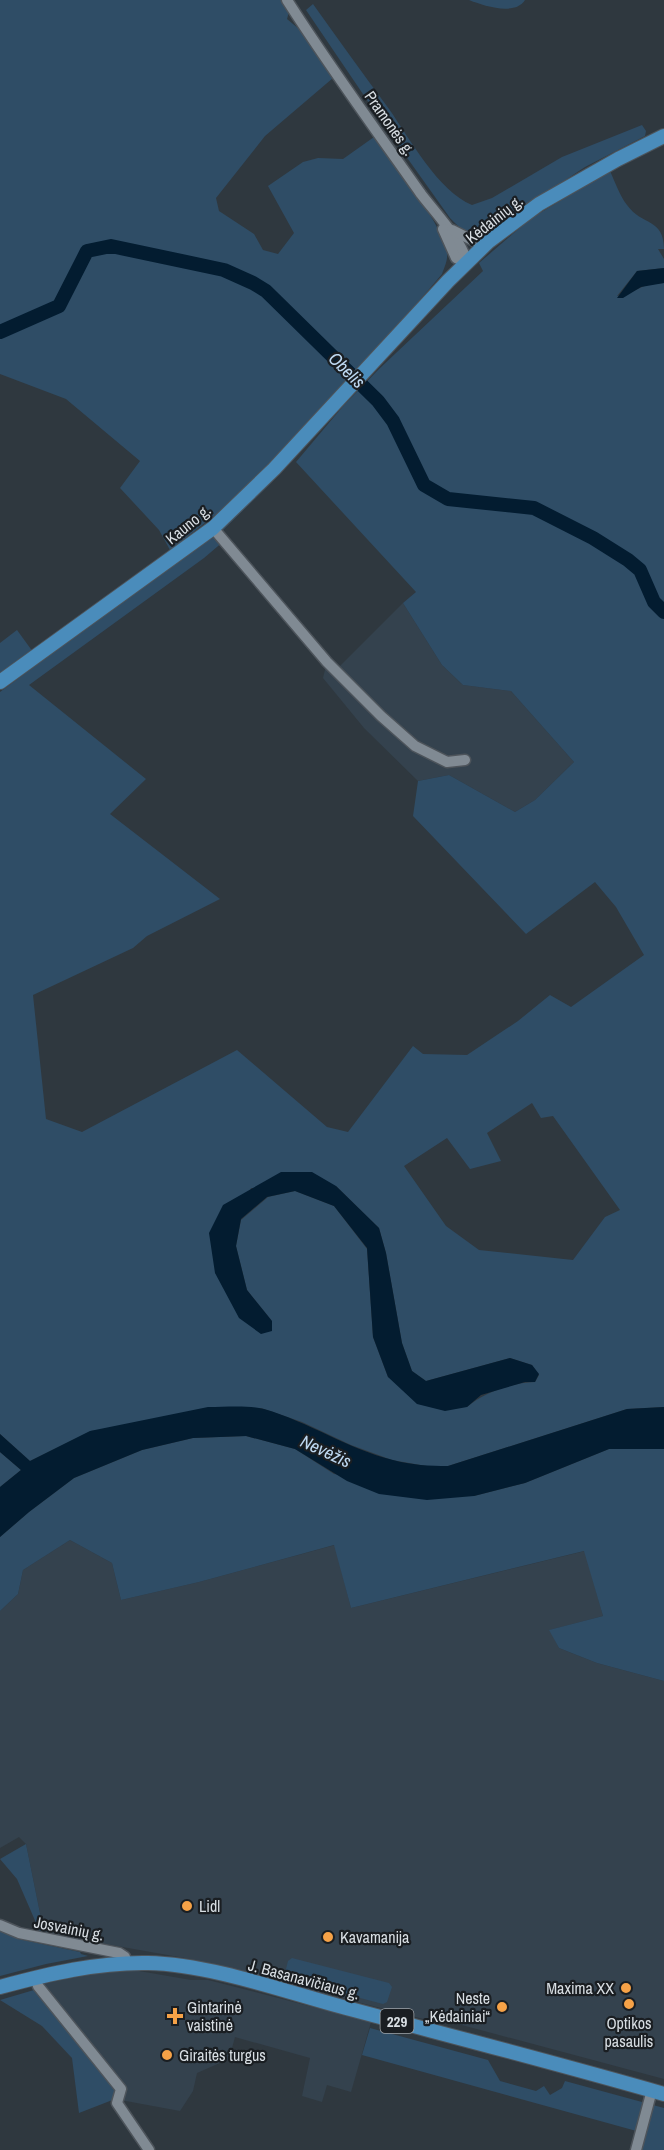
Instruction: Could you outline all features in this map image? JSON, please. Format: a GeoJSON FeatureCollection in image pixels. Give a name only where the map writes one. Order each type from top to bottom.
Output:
{"type":"FeatureCollection","features":[{"type":"Feature","properties":{"kind":"main road","name":"Kėdainių g."},"geometry":{"type":"LineString","coordinates":[[373,364],[448,280],[488,242],[539,204],[664,136]]}},
{"type":"Feature","properties":{"kind":"main road","name":"Kauno g."},"geometry":{"type":"LineString","coordinates":[[0,682],[213,528],[274,469],[373,364]]}},
{"type":"Feature","properties":{"kind":"main road","name":"J. Basanavičiaus g."},"geometry":{"type":"LineString","coordinates":[[0,1987],[74,1970],[127,1964],[161,1964],[213,1972],[658,2092]]}},
{"type":"Feature","properties":{"kind":"street","name":"Pramonės g."},"geometry":{"type":"LineString","coordinates":[[287,0],[463,250],[466,262]]}},
{"type":"Feature","properties":{"kind":"street"},"geometry":{"type":"LineString","coordinates":[[441,221],[460,235],[474,241],[488,242]]}},
{"type":"Feature","properties":{"kind":"street"},"geometry":{"type":"LineString","coordinates":[[441,221],[456,258],[466,262]]}},
{"type":"Feature","properties":{"kind":"street"},"geometry":{"type":"LineString","coordinates":[[448,280],[452,251]]}},
{"type":"Feature","properties":{"kind":"street"},"geometry":{"type":"LineString","coordinates":[[213,528],[327,662],[381,716],[415,746],[447,762],[465,760]]}},
{"type":"Feature","properties":{"kind":"street","name":"Josvainių g."},"geometry":{"type":"LineString","coordinates":[[0,1926],[28,1935],[119,1953],[125,1957],[127,1964]]}},
{"type":"Feature","properties":{"kind":"street"},"geometry":{"type":"LineString","coordinates":[[35,1978],[38,1986],[120,2089],[117,2103],[149,2150]]}},
{"type":"Feature","properties":{"kind":"street"},"geometry":{"type":"LineString","coordinates":[[636,2150],[658,2092]]}},
{"type":"Feature","properties":{"kind":"shaded area"},"geometry":{"type":"Polygon","coordinates":[[[0,0],[281,0],[289,12],[287,19],[299,29],[333,78],[265,136],[216,198],[219,211],[254,234],[263,250],[278,254],[294,233],[268,186],[303,162],[318,158],[343,159],[374,137],[427,210],[447,252],[442,274],[369,360],[236,499],[170,550],[159,530],[120,488],[140,461],[66,399],[0,374],[0,0]]]}},
{"type":"Feature","properties":{"kind":"shaded area"},"geometry":{"type":"Polygon","coordinates":[[[469,0],[525,0],[514,8],[507,9],[469,0]]]}},
{"type":"Feature","properties":{"kind":"shaded area"},"geometry":{"type":"Polygon","coordinates":[[[313,4],[436,176],[460,198],[472,205],[492,198],[562,157],[642,125],[646,131],[645,136],[585,167],[489,231],[472,234],[459,227],[450,218],[388,131],[306,10],[313,4]]]}},
{"type":"Feature","properties":{"kind":"shaded area"},"geometry":{"type":"Polygon","coordinates":[[[610,171],[627,205],[633,212],[656,227],[663,239],[664,249],[658,249],[664,259],[664,268],[637,271],[617,296],[646,286],[664,283],[664,1407],[627,1409],[448,1466],[426,1466],[392,1460],[351,1445],[302,1422],[261,1408],[91,1431],[30,1461],[0,1434],[0,692],[199,544],[211,536],[218,535],[226,523],[292,459],[219,534],[224,541],[29,685],[146,779],[110,814],[220,899],[147,936],[133,948],[33,995],[46,1119],[82,1132],[237,1050],[327,1127],[348,1132],[413,1046],[423,1054],[467,1055],[518,1021],[550,995],[571,1007],[644,955],[616,907],[595,882],[526,934],[413,816],[418,781],[449,775],[515,812],[535,800],[574,762],[511,691],[463,685],[442,665],[403,603],[416,592],[296,462],[344,405],[379,369],[483,271],[479,263],[530,219],[610,171]],[[532,1103],[487,1133],[501,1161],[470,1169],[447,1138],[404,1166],[446,1226],[479,1250],[573,1260],[605,1217],[620,1210],[553,1116],[541,1118],[532,1103]],[[336,1186],[251,1188],[215,1273],[272,1321],[247,1290],[236,1246],[241,1220],[268,1197],[295,1191],[334,1206],[367,1249],[373,1337],[388,1377],[467,1407],[499,1389],[535,1382],[539,1375],[532,1365],[510,1358],[426,1381],[412,1371],[402,1343],[386,1253],[379,1228],[336,1186]]]}},
{"type":"Feature","properties":{"kind":"shaded area"},"geometry":{"type":"Polygon","coordinates":[[[403,603],[442,665],[463,685],[511,691],[574,762],[535,800],[515,812],[449,775],[418,781],[364,728],[323,678],[327,662],[336,670],[403,603]]]}},
{"type":"Feature","properties":{"kind":"shaded area"},"geometry":{"type":"Polygon","coordinates":[[[17,630],[33,652],[0,676],[0,643],[17,630]]]}},
{"type":"Feature","properties":{"kind":"shaded area"},"geometry":{"type":"Polygon","coordinates":[[[246,1436],[295,1449],[334,1474],[474,1496],[525,1483],[609,1449],[664,1449],[664,1681],[597,1663],[559,1648],[549,1630],[603,1616],[584,1551],[351,1608],[334,1545],[199,1582],[121,1600],[112,1563],[70,1540],[23,1570],[18,1594],[0,1611],[0,1537],[74,1478],[142,1450],[193,1438],[246,1436]]]}},
{"type":"Feature","properties":{"kind":"shaded area"},"geometry":{"type":"Polygon","coordinates":[[[0,1452],[21,1470],[0,1487],[0,1452]]]}},
{"type":"Feature","properties":{"kind":"shaded area"},"geometry":{"type":"Polygon","coordinates":[[[70,1540],[112,1563],[121,1600],[199,1582],[335,1545],[351,1608],[585,1551],[603,1616],[550,1630],[559,1648],[597,1663],[664,1681],[664,2079],[458,2024],[439,2023],[190,1959],[44,1933],[26,1844],[19,1837],[0,1848],[0,1611],[18,1594],[23,1570],[70,1540]]]}},
{"type":"Feature","properties":{"kind":"shaded area"},"geometry":{"type":"Polygon","coordinates":[[[26,1844],[44,1933],[40,1932],[17,1879],[0,1859],[26,1844]]]}},
{"type":"Feature","properties":{"kind":"shaded area"},"geometry":{"type":"Polygon","coordinates":[[[0,1931],[18,1939],[80,1952],[88,1956],[0,1976],[0,1931]]]}},
{"type":"Feature","properties":{"kind":"shaded area"},"geometry":{"type":"Polygon","coordinates":[[[292,1958],[389,1983],[392,1987],[387,2002],[383,2004],[288,1979],[285,1973],[288,1961],[292,1958]]]}},
{"type":"Feature","properties":{"kind":"shaded area"},"geometry":{"type":"Polygon","coordinates":[[[104,1971],[139,1971],[191,1980],[208,1980],[371,2022],[351,2092],[327,2085],[322,2102],[302,2096],[310,2058],[235,2037],[229,2059],[197,2073],[193,2091],[180,2111],[115,2099],[40,1992],[44,1983],[74,1975],[104,1971]]]}},
{"type":"Feature","properties":{"kind":"shaded area"},"geometry":{"type":"Polygon","coordinates":[[[34,1990],[118,2088],[115,2099],[79,2113],[72,2058],[42,2026],[0,2000],[34,1990]]]}},
{"type":"Feature","properties":{"kind":"shaded area"},"geometry":{"type":"Polygon","coordinates":[[[370,2028],[488,2060],[500,2081],[536,2091],[544,2086],[550,2095],[562,2088],[565,2081],[664,2108],[664,2150],[636,2150],[640,2132],[362,2055],[370,2028]]]}},
{"type":"Feature","properties":{"kind":"water"},"geometry":{"type":"Polygon","coordinates":[[[664,268],[664,283],[641,287],[623,298],[617,298],[637,271],[664,268]]]}},
{"type":"Feature","properties":{"kind":"water"},"geometry":{"type":"Polygon","coordinates":[[[281,1172],[312,1172],[336,1186],[379,1228],[386,1253],[402,1343],[412,1371],[426,1381],[510,1358],[532,1365],[539,1374],[535,1382],[525,1382],[481,1395],[467,1407],[445,1411],[417,1404],[388,1377],[373,1337],[367,1248],[334,1206],[295,1191],[267,1197],[241,1219],[236,1246],[247,1290],[272,1321],[272,1331],[261,1334],[239,1318],[215,1273],[209,1233],[223,1205],[281,1172]]]}},
{"type":"Feature","properties":{"kind":"water","name":"Nevėžis"},"geometry":{"type":"Polygon","coordinates":[[[208,1407],[264,1409],[281,1414],[376,1455],[400,1462],[448,1466],[627,1409],[664,1407],[664,1449],[609,1449],[525,1483],[474,1496],[427,1500],[379,1494],[347,1481],[295,1449],[246,1436],[193,1438],[142,1450],[74,1478],[0,1537],[0,1487],[21,1470],[0,1452],[0,1434],[30,1461],[90,1431],[208,1407]]]}},
{"type":"Feature","properties":{"kind":"waterway","name":"Obelis"},"geometry":{"type":"LineString","coordinates":[[0,332],[59,306],[87,251],[111,246],[224,270],[266,291],[378,401],[393,421],[424,485],[448,499],[534,508],[593,538],[640,570],[654,602],[664,612]]}},
{"type":"Feature","properties":{"kind":"place","name":"Lidl"},"geometry":{"type":"Point","coordinates":[187,1906]}},
{"type":"Feature","properties":{"kind":"place","name":"Kavamanija"},"geometry":{"type":"Point","coordinates":[328,1937]}},
{"type":"Feature","properties":{"kind":"place","name":"Maxima XX"},"geometry":{"type":"Point","coordinates":[626,1988]}},
{"type":"Feature","properties":{"kind":"place","name":"Optikos pasaulis"},"geometry":{"type":"Point","coordinates":[629,2004]}},
{"type":"Feature","properties":{"kind":"place","name":"Neste „Kėdainiai“"},"geometry":{"type":"Point","coordinates":[502,2007]}},
{"type":"Feature","properties":{"kind":"place","name":"Gintarinė vaistinė"},"geometry":{"type":"Point","coordinates":[175,2016]}},
{"type":"Feature","properties":{"kind":"place","name":"Giraitės turgus"},"geometry":{"type":"Point","coordinates":[167,2055]}}]}
